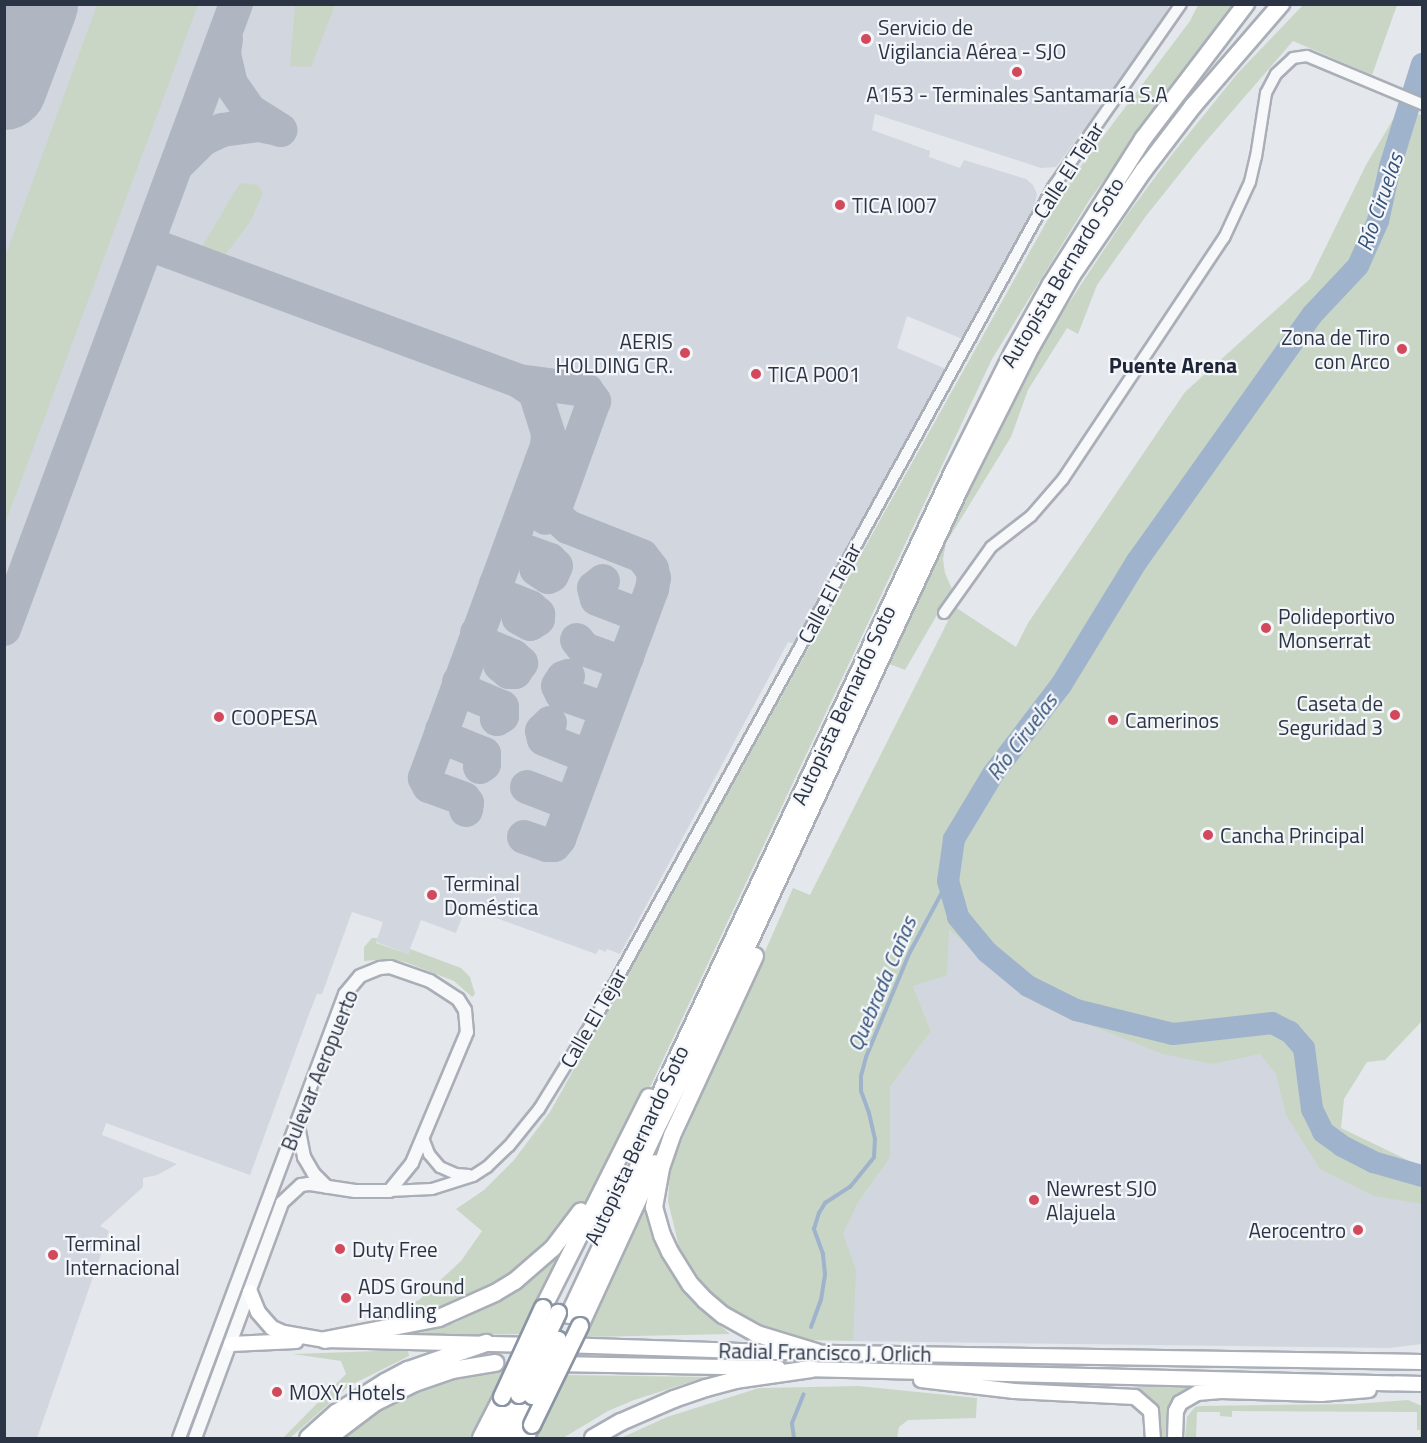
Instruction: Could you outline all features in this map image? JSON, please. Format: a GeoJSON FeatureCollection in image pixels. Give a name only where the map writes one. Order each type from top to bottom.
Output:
{"type":"FeatureCollection","features":[{"type":"Feature","properties":{"kind":"highway","name":"Autopista Bernardo Soto"},"geometry":{"type":"LineString","coordinates":[[497,1438],[563,1316],[660,1121],[954,470],[1026,328],[1143,139],[1246,4]]}},
{"type":"Feature","properties":{"kind":"highway","name":"Autopista Bernardo Soto"},"geometry":{"type":"LineString","coordinates":[[731,962],[884,651],[996,414],[1072,274],[1144,170],[1192,106],[1281,4]]}},
{"type":"Feature","properties":{"kind":"highway"},"geometry":{"type":"LineString","coordinates":[[813,1360],[743,1327],[705,1300],[691,1285],[670,1252],[662,1235],[654,1207],[661,1168],[672,1136],[850,748],[884,651]]}},
{"type":"Feature","properties":{"kind":"highway"},"geometry":{"type":"LineString","coordinates":[[325,1340],[438,1318],[465,1308],[515,1281],[554,1248],[572,1226],[629,1134],[731,962]]}},
{"type":"Feature","properties":{"kind":"highway","name":"Autopista Bernardo Soto"},"geometry":{"type":"LineString","coordinates":[[528,1432],[563,1316],[629,1134]]}},
{"type":"Feature","properties":{"kind":"highway","name":"Autopista Bernardo Soto"},"geometry":{"type":"LineString","coordinates":[[481,1438],[518,1396],[563,1316]]}},
{"type":"Feature","properties":{"kind":"highway"},"geometry":{"type":"LineString","coordinates":[[308,1438],[336,1413],[385,1382],[408,1370],[486,1343]]}},
{"type":"Feature","properties":{"kind":"highway"},"geometry":{"type":"LineString","coordinates":[[593,1438],[621,1422],[696,1392],[813,1360]]}},
{"type":"Feature","properties":{"kind":"highway"},"geometry":{"type":"LineString","coordinates":[[328,1438],[376,1402],[415,1383],[452,1370],[495,1363]]}},
{"type":"Feature","properties":{"kind":"highway","name":"Autopista Bernardo Soto"},"geometry":{"type":"LineString","coordinates":[[510,1438],[518,1396]]}},
{"type":"Feature","properties":{"kind":"main road","name":"Radial Francisco J. Orlich"},"geometry":{"type":"LineString","coordinates":[[250,1292],[258,1312],[272,1328],[284,1334],[325,1340],[486,1343],[813,1360],[841,1370],[1422,1384]]}},
{"type":"Feature","properties":{"kind":"main road"},"geometry":{"type":"LineString","coordinates":[[231,1344],[325,1340]]}},
{"type":"Feature","properties":{"kind":"main road"},"geometry":{"type":"LineString","coordinates":[[1392,1361],[1422,1350]]}},
{"type":"Feature","properties":{"kind":"main road","name":"Radial Francisco J. Orlich"},"geometry":{"type":"LineString","coordinates":[[495,1363],[813,1360],[1422,1362]]}},
{"type":"Feature","properties":{"kind":"main road"},"geometry":{"type":"LineString","coordinates":[[841,1370],[1014,1391],[1129,1395],[1141,1399],[1151,1412],[1153,1438]]}},
{"type":"Feature","properties":{"kind":"main road"},"geometry":{"type":"LineString","coordinates":[[1176,1438],[1176,1411],[1180,1403],[1197,1393],[1221,1391],[1321,1394],[1422,1384]]}},
{"type":"Feature","properties":{"kind":"street","name":"Calle El Tejar"},"geometry":{"type":"LineString","coordinates":[[388,1191],[432,1189],[472,1176],[487,1167],[509,1146],[539,1109],[600,1010],[1054,186],[1181,4]]}},
{"type":"Feature","properties":{"kind":"street"},"geometry":{"type":"LineString","coordinates":[[944,612],[991,547],[1031,516],[1063,479],[1224,238],[1250,182],[1266,93],[1276,74],[1293,58],[1307,56],[1422,104]]}},
{"type":"Feature","properties":{"kind":"street","name":"Bulevar Aeropuerto"},"geometry":{"type":"LineString","coordinates":[[179,1438],[345,994],[360,976],[380,968],[390,967],[413,973],[458,999],[465,1010],[467,1032],[423,1138],[406,1173],[388,1191],[356,1191],[301,1185],[282,1203],[195,1438]]}},
{"type":"Feature","properties":{"kind":"street"},"geometry":{"type":"LineString","coordinates":[[298,1119],[299,1138],[304,1157],[314,1174],[327,1187]]}},
{"type":"Feature","properties":{"kind":"street"},"geometry":{"type":"LineString","coordinates":[[423,1138],[429,1154],[440,1167],[456,1174],[472,1176]]}},
{"type":"Feature","properties":{"kind":"shaded area"},"geometry":{"type":"Polygon","coordinates":[[[5,5],[1169,5],[1164,20],[1056,167],[1041,168],[875,114],[872,130],[930,151],[929,157],[960,168],[964,160],[1026,179],[1033,185],[1037,194],[1030,223],[965,340],[907,316],[897,348],[946,369],[795,644],[788,642],[620,954],[607,949],[605,952],[599,949],[596,954],[466,907],[456,933],[421,920],[408,954],[376,942],[383,922],[352,912],[322,994],[317,994],[309,1014],[250,1175],[106,1123],[102,1135],[177,1164],[157,1175],[143,1178],[143,1187],[100,1226],[109,1231],[37,1438],[5,1438],[5,5]]]}},
{"type":"Feature","properties":{"kind":"shaded area"},"geometry":{"type":"Polygon","coordinates":[[[948,929],[1037,1004],[1269,1053],[1287,1090],[1422,1195],[1422,1344],[1389,1348],[853,1341],[853,1306],[842,1234],[858,1203],[890,1158],[890,1087],[931,1031],[913,986],[948,929]]]}},
{"type":"Feature","properties":{"kind":"green space"},"geometry":{"type":"Polygon","coordinates":[[[97,5],[198,5],[5,524],[5,257],[97,5]]]}},
{"type":"Feature","properties":{"kind":"green space"},"geometry":{"type":"Polygon","coordinates":[[[295,5],[335,5],[311,67],[290,66],[295,5]]]}},
{"type":"Feature","properties":{"kind":"green space"},"geometry":{"type":"Polygon","coordinates":[[[1198,5],[1238,5],[1209,37],[1090,199],[992,359],[618,1155],[588,1204],[522,1271],[441,1310],[404,1321],[399,1309],[419,1300],[461,1261],[482,1231],[456,1209],[484,1190],[514,1160],[550,1112],[1048,219],[1078,170],[1190,21],[1198,5]]]}},
{"type":"Feature","properties":{"kind":"green space"},"geometry":{"type":"Polygon","coordinates":[[[1303,5],[1397,5],[1372,75],[1293,41],[1201,147],[1146,216],[1097,285],[1078,334],[1067,328],[1028,390],[1011,437],[946,543],[943,559],[945,573],[952,589],[905,670],[887,663],[992,434],[1045,339],[1127,215],[1170,157],[1237,74],[1303,5]]]}},
{"type":"Feature","properties":{"kind":"green space"},"geometry":{"type":"Polygon","coordinates":[[[1398,111],[1422,115],[1422,1021],[1385,1060],[1367,1062],[1344,1099],[1341,1128],[1422,1167],[1422,1204],[1374,1196],[1320,1169],[1286,1115],[1276,1074],[1260,1054],[1212,1064],[1163,1054],[1037,1004],[949,930],[947,975],[913,986],[931,1031],[890,1087],[890,1158],[858,1203],[843,1234],[856,1270],[853,1341],[803,1340],[734,1314],[705,1287],[679,1247],[668,1201],[670,1167],[793,888],[810,895],[955,607],[1016,647],[1028,623],[1185,392],[1310,279],[1366,165],[1398,111]]]}},
{"type":"Feature","properties":{"kind":"green space"},"geometry":{"type":"Polygon","coordinates":[[[240,183],[258,185],[263,193],[250,222],[222,259],[200,250],[240,183]]]}},
{"type":"Feature","properties":{"kind":"green space"},"geometry":{"type":"Polygon","coordinates":[[[372,938],[377,938],[376,943],[408,954],[410,949],[461,968],[470,977],[475,994],[472,997],[454,981],[405,962],[388,959],[364,961],[364,947],[372,938]]]}},
{"type":"Feature","properties":{"kind":"green space"},"geometry":{"type":"Polygon","coordinates":[[[646,1207],[651,1235],[664,1260],[703,1311],[730,1334],[585,1337],[646,1207]]]}},
{"type":"Feature","properties":{"kind":"green space"},"geometry":{"type":"Polygon","coordinates":[[[565,1247],[524,1334],[386,1336],[455,1323],[487,1307],[550,1264],[565,1247]]]}},
{"type":"Feature","properties":{"kind":"green space"},"geometry":{"type":"Polygon","coordinates":[[[408,1350],[409,1356],[349,1386],[290,1438],[283,1438],[346,1374],[341,1361],[293,1354],[408,1350]]]}},
{"type":"Feature","properties":{"kind":"green space"},"geometry":{"type":"Polygon","coordinates":[[[509,1370],[474,1438],[342,1438],[375,1411],[436,1381],[483,1371],[509,1370]]]}},
{"type":"Feature","properties":{"kind":"green space"},"geometry":{"type":"Polygon","coordinates":[[[567,1375],[706,1377],[634,1400],[608,1411],[563,1438],[534,1438],[567,1375]]]}},
{"type":"Feature","properties":{"kind":"green space"},"geometry":{"type":"Polygon","coordinates":[[[858,1386],[977,1398],[976,1418],[908,1420],[899,1427],[897,1438],[621,1438],[667,1417],[759,1388],[858,1386]]]}},
{"type":"Feature","properties":{"kind":"green space"},"geometry":{"type":"Polygon","coordinates":[[[1133,1387],[1199,1387],[1188,1392],[1169,1438],[1158,1438],[1159,1411],[1146,1394],[1133,1387]]]}},
{"type":"Feature","properties":{"kind":"green space"},"geometry":{"type":"Polygon","coordinates":[[[1408,1400],[1422,1406],[1422,1438],[1420,1438],[1420,1430],[1417,1430],[1417,1412],[1232,1411],[1232,1417],[1220,1416],[1220,1412],[1197,1412],[1196,1438],[1185,1438],[1187,1417],[1195,1407],[1354,1404],[1408,1400]]]}},
{"type":"Feature","properties":{"kind":"waterway","name":"Río Ciruelas"},"geometry":{"type":"LineString","coordinates":[[1422,64],[1390,167],[1378,221],[1358,266],[1312,315],[1137,561],[1061,685],[993,774],[954,839],[948,881],[958,917],[987,952],[1028,986],[1076,1010],[1173,1034],[1272,1023],[1290,1032],[1304,1048],[1312,1109],[1323,1132],[1342,1146],[1373,1162],[1422,1176]]}},
{"type":"Feature","properties":{"kind":"waterway","name":"Quebrada Cañas"},"geometry":{"type":"LineString","coordinates":[[811,1327],[821,1300],[825,1274],[823,1254],[814,1229],[819,1213],[825,1203],[850,1187],[874,1157],[875,1139],[861,1091],[861,1076],[866,1057],[910,952],[948,881]]}},
{"type":"Feature","properties":{"kind":"waterway","name":"Quebrada Cañas"},"geometry":{"type":"LineString","coordinates":[[794,1438],[792,1423],[804,1394]]}},
{"type":"Feature","properties":{"kind":"taxiway"},"geometry":{"type":"LineString","coordinates":[[4,629],[236,4]]}},
{"type":"Feature","properties":{"kind":"taxiway"},"geometry":{"type":"LineString","coordinates":[[226,39],[224,54],[231,84],[250,111],[280,130]]}},
{"type":"Feature","properties":{"kind":"taxiway"},"geometry":{"type":"LineString","coordinates":[[180,162],[203,139],[222,130],[259,125],[278,129]]}},
{"type":"Feature","properties":{"kind":"taxiway"},"geometry":{"type":"LineString","coordinates":[[151,236],[157,247],[519,381],[535,392],[548,433],[547,446],[425,778],[429,786],[464,799],[467,803],[466,810]]}},
{"type":"Feature","properties":{"kind":"taxiway"},"geometry":{"type":"LineString","coordinates":[[519,381],[586,390],[594,401],[555,509],[545,518]]}},
{"type":"Feature","properties":{"kind":"taxiway"},"geometry":{"type":"LineString","coordinates":[[524,837],[547,845],[554,845],[559,839],[652,589],[654,578],[652,569],[642,556],[568,527],[552,512],[543,494],[541,463]]}},
{"type":"Feature","properties":{"kind":"taxiway"},"geometry":{"type":"LineString","coordinates":[[513,539],[517,548],[550,560],[556,566],[552,575],[548,577],[536,569]]}},
{"type":"Feature","properties":{"kind":"taxiway"},"geometry":{"type":"LineString","coordinates":[[603,581],[594,588],[597,599],[633,613],[644,610]]}},
{"type":"Feature","properties":{"kind":"taxiway"},"geometry":{"type":"LineString","coordinates":[[496,584],[500,595],[530,607],[538,614],[538,619],[530,624],[519,618]]}},
{"type":"Feature","properties":{"kind":"taxiway"},"geometry":{"type":"LineString","coordinates":[[477,633],[482,643],[513,656],[521,663],[515,672],[509,672],[500,665]]}},
{"type":"Feature","properties":{"kind":"taxiway"},"geometry":{"type":"LineString","coordinates":[[577,640],[584,649],[617,661],[627,657]]}},
{"type":"Feature","properties":{"kind":"taxiway"},"geometry":{"type":"LineString","coordinates":[[568,676],[563,678],[558,686],[562,694],[602,708],[610,702]]}},
{"type":"Feature","properties":{"kind":"taxiway"},"geometry":{"type":"LineString","coordinates":[[459,682],[466,692],[502,707],[502,716],[497,719]]}},
{"type":"Feature","properties":{"kind":"taxiway"},"geometry":{"type":"LineString","coordinates":[[550,723],[542,731],[544,739],[578,753],[592,750]]}},
{"type":"Feature","properties":{"kind":"taxiway"},"geometry":{"type":"LineString","coordinates":[[442,730],[447,739],[484,754],[484,764],[480,767]]}},
{"type":"Feature","properties":{"kind":"taxiway"},"geometry":{"type":"LineString","coordinates":[[527,787],[564,801],[574,798]]}},
{"type":"Feature","properties":{"kind":"runway"},"geometry":{"type":"LineString","coordinates":[[4,87],[35,4]]}},
{"type":"Feature","properties":{"kind":"place","name":"Servicio de Vigilancia Aérea - SJO"},"geometry":{"type":"Point","coordinates":[866,39]}},
{"type":"Feature","properties":{"kind":"place","name":"A153 - Terminales Santamaría S.A"},"geometry":{"type":"Point","coordinates":[1017,72]}},
{"type":"Feature","properties":{"kind":"place","name":"TICA I007"},"geometry":{"type":"Point","coordinates":[840,205]}},
{"type":"Feature","properties":{"kind":"place","name":"Zona de Tiro con Arco"},"geometry":{"type":"Point","coordinates":[1402,349]}},
{"type":"Feature","properties":{"kind":"place","name":"AERIS HOLDING CR."},"geometry":{"type":"Point","coordinates":[685,353]}},
{"type":"Feature","properties":{"kind":"place","name":"TICA P001"},"geometry":{"type":"Point","coordinates":[756,374]}},
{"type":"Feature","properties":{"kind":"place","name":"Polideportivo Monserrat"},"geometry":{"type":"Point","coordinates":[1266,628]}},
{"type":"Feature","properties":{"kind":"place","name":"Caseta de Seguridad 3"},"geometry":{"type":"Point","coordinates":[1395,715]}},
{"type":"Feature","properties":{"kind":"place","name":"COOPESA"},"geometry":{"type":"Point","coordinates":[219,717]}},
{"type":"Feature","properties":{"kind":"place","name":"Camerinos"},"geometry":{"type":"Point","coordinates":[1113,720]}},
{"type":"Feature","properties":{"kind":"place","name":"Cancha Principal"},"geometry":{"type":"Point","coordinates":[1208,835]}},
{"type":"Feature","properties":{"kind":"place","name":"Terminal Doméstica"},"geometry":{"type":"Point","coordinates":[432,895]}},
{"type":"Feature","properties":{"kind":"place","name":"Newrest SJO Alajuela"},"geometry":{"type":"Point","coordinates":[1034,1200]}},
{"type":"Feature","properties":{"kind":"place","name":"Aerocentro"},"geometry":{"type":"Point","coordinates":[1358,1230]}},
{"type":"Feature","properties":{"kind":"place","name":"Duty Free"},"geometry":{"type":"Point","coordinates":[340,1249]}},
{"type":"Feature","properties":{"kind":"place","name":"Terminal Internacional"},"geometry":{"type":"Point","coordinates":[53,1255]}},
{"type":"Feature","properties":{"kind":"place","name":"ADS Ground Handling"},"geometry":{"type":"Point","coordinates":[346,1298]}},
{"type":"Feature","properties":{"kind":"place","name":"MOXY Hotels"},"geometry":{"type":"Point","coordinates":[277,1392]}},
{"type":"Feature","properties":{"kind":"district","name":"Puente Arena"},"geometry":{"type":"Point","coordinates":[1173,366]}}]}
